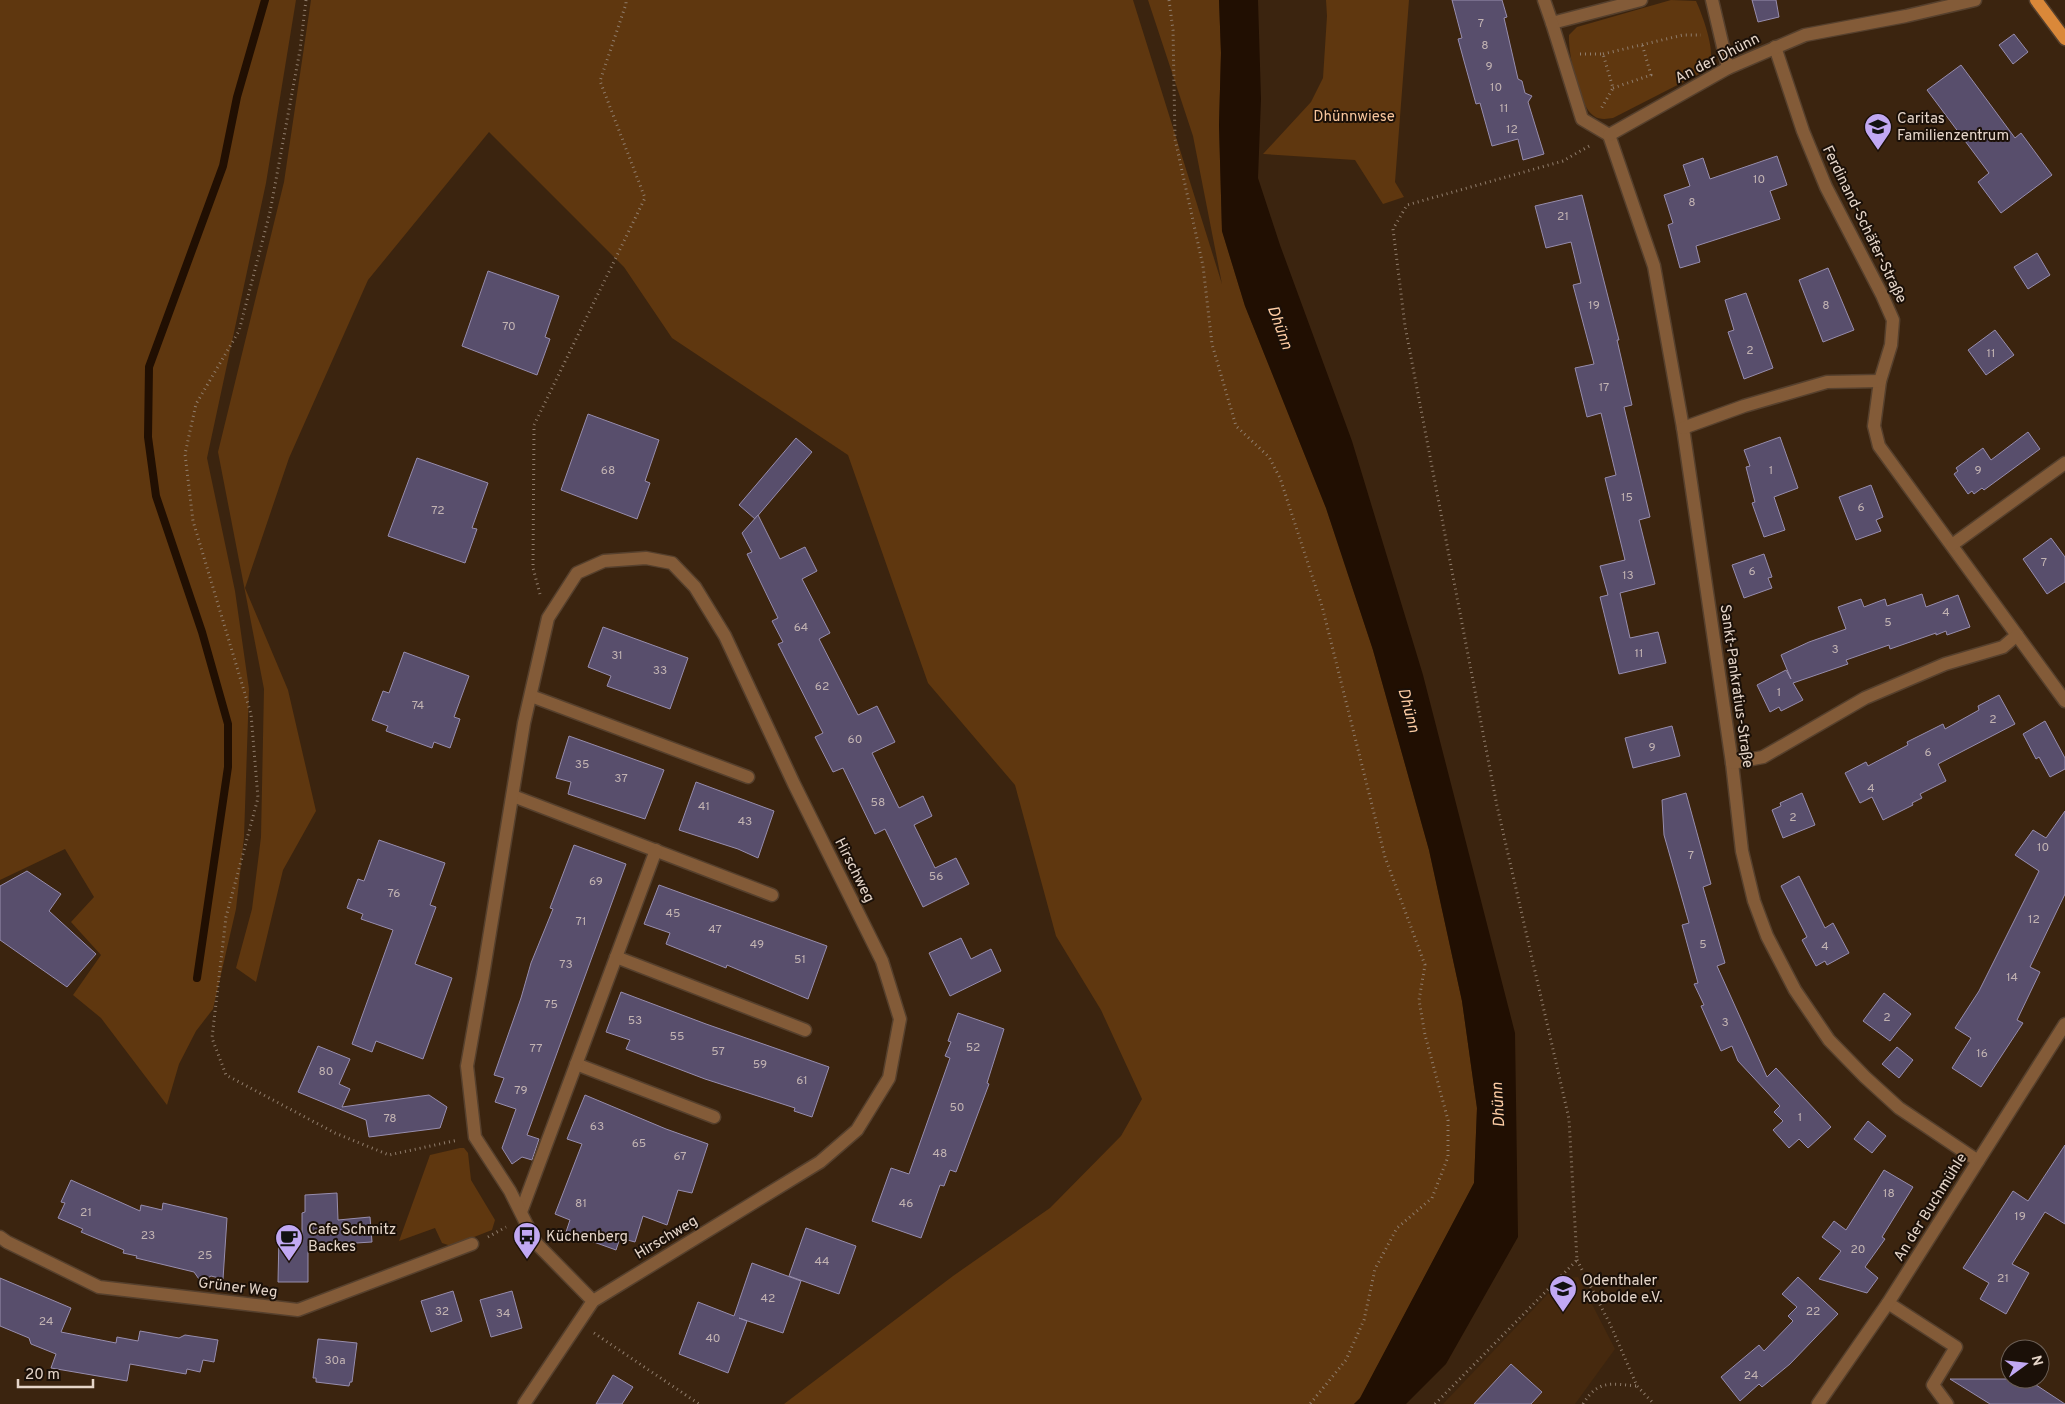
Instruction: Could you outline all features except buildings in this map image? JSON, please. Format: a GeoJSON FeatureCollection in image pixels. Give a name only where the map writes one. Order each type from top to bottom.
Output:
{"type":"FeatureCollection","features":[{"type":"Feature","properties":{"kind":"main road"},"geometry":{"type":"LineString","coordinates":[[2036,0],[2065,40]]}},
{"type":"Feature","properties":{"kind":"street"},"geometry":{"type":"LineString","coordinates":[[1544,0],[1582,119],[1609,135]]}},
{"type":"Feature","properties":{"kind":"street"},"geometry":{"type":"LineString","coordinates":[[1552,23],[1641,0]]}},
{"type":"Feature","properties":{"kind":"street"},"geometry":{"type":"LineString","coordinates":[[1712,0],[1728,68]]}},
{"type":"Feature","properties":{"kind":"street","name":"An der Dhünn"},"geometry":{"type":"LineString","coordinates":[[1609,135],[1728,68],[1805,35],[1906,16],[1976,0]]}},
{"type":"Feature","properties":{"kind":"street","name":"Ferdinand-Schäfer-Straße"},"geometry":{"type":"LineString","coordinates":[[1775,47],[1803,131],[1826,187],[1893,320],[1891,345],[1880,381],[1874,426],[1879,446],[2065,701]]}},
{"type":"Feature","properties":{"kind":"street","name":"Sankt-Pankratius-Straße"},"geometry":{"type":"LineString","coordinates":[[1609,135],[1654,266],[1683,428],[1732,763],[1742,851],[1754,901],[1767,936],[1795,990],[1829,1040],[1899,1108],[1978,1161]]}},
{"type":"Feature","properties":{"kind":"street"},"geometry":{"type":"LineString","coordinates":[[1683,428],[1744,406],[1827,382],[1880,381]]}},
{"type":"Feature","properties":{"kind":"street"},"geometry":{"type":"LineString","coordinates":[[1952,545],[2065,463]]}},
{"type":"Feature","properties":{"kind":"street","name":"Hirschweg"},"geometry":{"type":"LineString","coordinates":[[524,1404],[593,1301],[820,1162],[857,1130],[889,1078],[900,1019],[882,961],[794,784],[725,636],[695,587],[672,563],[646,558],[604,561],[577,573],[548,618],[531,696],[467,1066],[475,1137],[510,1190],[536,1243],[593,1301]]}},
{"type":"Feature","properties":{"kind":"street"},"geometry":{"type":"LineString","coordinates":[[1732,763],[1763,757],[1865,698],[1945,664],[2003,647],[2017,635]]}},
{"type":"Feature","properties":{"kind":"street"},"geometry":{"type":"LineString","coordinates":[[531,696],[748,777]]}},
{"type":"Feature","properties":{"kind":"street"},"geometry":{"type":"LineString","coordinates":[[513,796],[772,895]]}},
{"type":"Feature","properties":{"kind":"street"},"geometry":{"type":"LineString","coordinates":[[521,1212],[656,850]]}},
{"type":"Feature","properties":{"kind":"street"},"geometry":{"type":"LineString","coordinates":[[616,957],[805,1030]]}},
{"type":"Feature","properties":{"kind":"street","name":"An der Buchmühle"},"geometry":{"type":"LineString","coordinates":[[1818,1404],[1888,1303],[2065,1024]]}},
{"type":"Feature","properties":{"kind":"street"},"geometry":{"type":"LineString","coordinates":[[576,1064],[714,1117]]}},
{"type":"Feature","properties":{"kind":"street","name":"Grüner Weg"},"geometry":{"type":"LineString","coordinates":[[0,1237],[99,1287],[298,1310],[472,1244]]}},
{"type":"Feature","properties":{"kind":"street"},"geometry":{"type":"LineString","coordinates":[[1888,1303],[1956,1347],[1932,1385],[1947,1404]]}},
{"type":"Feature","properties":{"kind":"path"},"geometry":{"type":"LineString","coordinates":[[306,0],[300,50],[270,212],[239,331],[196,404],[185,454],[193,520],[251,714],[258,798],[226,917],[212,1038],[226,1075],[335,1133],[389,1154],[475,1137]]}},
{"type":"Feature","properties":{"kind":"path"},"geometry":{"type":"LineString","coordinates":[[548,618],[533,568],[534,425],[645,198],[600,81],[626,0]]}},
{"type":"Feature","properties":{"kind":"path"},"geometry":{"type":"LineString","coordinates":[[1169,0],[1173,30],[1175,139],[1203,266],[1212,344],[1236,426],[1269,457],[1280,478],[1322,606],[1385,856],[1425,965],[1419,1000],[1425,1035],[1448,1120],[1448,1157],[1432,1198],[1397,1228],[1375,1269],[1364,1320],[1346,1360],[1310,1404]]}},
{"type":"Feature","properties":{"kind":"path"},"geometry":{"type":"LineString","coordinates":[[1562,54],[1604,54],[1683,35],[1719,34]]}},
{"type":"Feature","properties":{"kind":"path"},"geometry":{"type":"LineString","coordinates":[[1592,125],[1613,88],[1651,75],[1642,44]]}},
{"type":"Feature","properties":{"kind":"path"},"geometry":{"type":"LineString","coordinates":[[1604,54],[1613,88]]}},
{"type":"Feature","properties":{"kind":"path"},"geometry":{"type":"LineString","coordinates":[[1609,135],[1563,161],[1408,205],[1393,229],[1404,326],[1495,797],[1569,1119],[1577,1260],[1610,1324],[1637,1386],[1654,1404]]}},
{"type":"Feature","properties":{"kind":"path"},"geometry":{"type":"LineString","coordinates":[[472,1244],[503,1230],[521,1212]]}},
{"type":"Feature","properties":{"kind":"path"},"geometry":{"type":"LineString","coordinates":[[1435,1404],[1577,1260]]}},
{"type":"Feature","properties":{"kind":"path"},"geometry":{"type":"LineString","coordinates":[[577,1324],[699,1404]]}},
{"type":"Feature","properties":{"kind":"path"},"geometry":{"type":"LineString","coordinates":[[1583,1404],[1589,1394],[1604,1384],[1637,1386]]}},
{"type":"Feature","properties":{"kind":"shaded area","name":"Odenthaler Kobolde e.V."},"geometry":{"type":"Polygon","coordinates":[[[1578,1277],[1615,1349],[1575,1404],[1443,1404],[1563,1278],[1578,1277]]]}},
{"type":"Feature","properties":{"kind":"green space"},"geometry":{"type":"Polygon","coordinates":[[[0,0],[296,0],[266,183],[207,458],[235,591],[249,689],[244,837],[236,909],[213,1009],[196,1031],[179,1064],[167,1105],[101,1018],[73,995],[101,955],[71,922],[94,897],[65,849],[0,880],[0,0]]]}},
{"type":"Feature","properties":{"kind":"green space"},"geometry":{"type":"Polygon","coordinates":[[[311,0],[1133,0],[1222,284],[1193,136],[1148,0],[1219,0],[1221,53],[1219,125],[1222,231],[1245,306],[1326,508],[1373,650],[1429,850],[1462,1001],[1477,1108],[1474,1183],[1360,1399],[1354,1404],[784,1404],[953,1276],[1050,1208],[1121,1136],[1142,1099],[1101,1010],[1056,936],[1015,785],[928,683],[848,455],[672,338],[624,267],[489,132],[368,280],[289,458],[245,588],[288,690],[316,811],[283,870],[256,982],[236,968],[252,909],[261,837],[264,689],[218,452],[284,182],[311,0]]]}},
{"type":"Feature","properties":{"kind":"green space","name":"Dhünnwiese"},"geometry":{"type":"Polygon","coordinates":[[[1326,0],[1409,0],[1395,182],[1404,197],[1383,204],[1355,160],[1263,154],[1311,102],[1323,78],[1327,16],[1326,0]]]}},
{"type":"Feature","properties":{"kind":"green space"},"geometry":{"type":"Polygon","coordinates":[[[1671,0],[1696,1],[1711,49],[1708,66],[1699,74],[1613,118],[1601,119],[1594,116],[1589,111],[1579,91],[1570,54],[1569,35],[1577,27],[1671,0]]]}},
{"type":"Feature","properties":{"kind":"green space"},"geometry":{"type":"Polygon","coordinates":[[[464,1148],[468,1153],[471,1180],[495,1220],[492,1230],[451,1246],[442,1243],[435,1228],[399,1241],[430,1155],[464,1148]]]}},
{"type":"Feature","properties":{"kind":"water","name":"Dhünn"},"geometry":{"type":"Polygon","coordinates":[[[1219,0],[1258,0],[1261,99],[1258,178],[1280,245],[1352,441],[1423,675],[1515,1033],[1518,1237],[1446,1364],[1406,1404],[1354,1404],[1360,1398],[1474,1183],[1477,1108],[1462,1001],[1429,850],[1373,650],[1326,508],[1245,306],[1222,231],[1219,125],[1221,53],[1219,0]]]}},
{"type":"Feature","properties":{"kind":"waterway"},"geometry":{"type":"LineString","coordinates":[[197,978],[228,767],[228,724],[202,632],[156,496],[148,437],[149,367],[223,166],[237,97],[265,0]]}},
{"type":"Feature","properties":{"kind":"place","name":"Caritas Familienzentrum"},"geometry":{"type":"Point","coordinates":[1878,151]}},
{"type":"Feature","properties":{"kind":"place","name":"Küchenberg"},"geometry":{"type":"Point","coordinates":[527,1260]}},
{"type":"Feature","properties":{"kind":"place","name":"Cafe Schmitz Backes"},"geometry":{"type":"Point","coordinates":[289,1262]}},
{"type":"Feature","properties":{"kind":"place","name":"Odenthaler Kobolde e.V."},"geometry":{"type":"Point","coordinates":[1563,1313]}}]}
